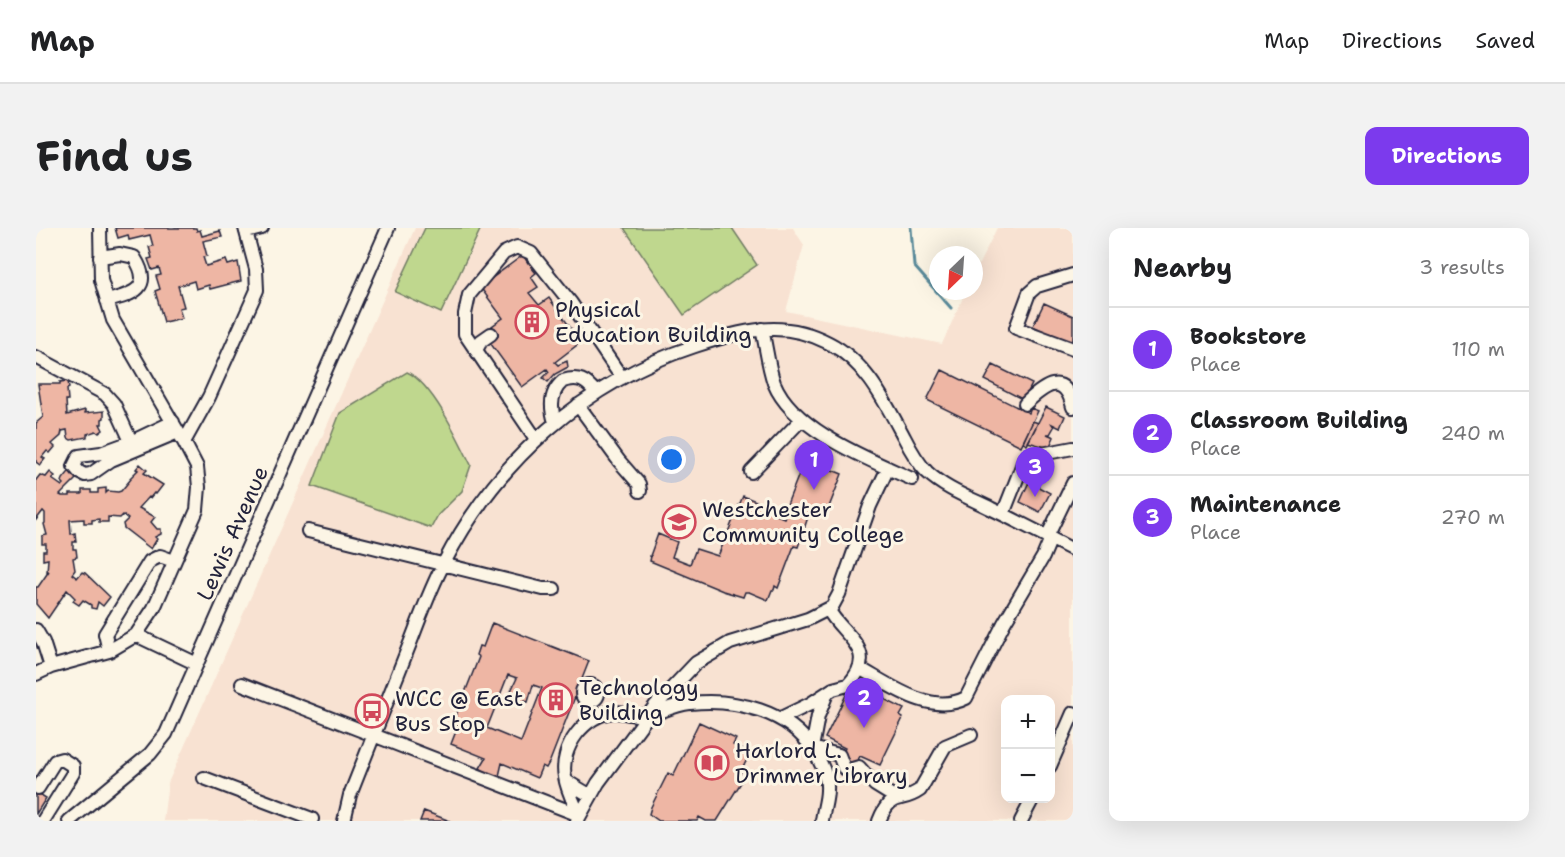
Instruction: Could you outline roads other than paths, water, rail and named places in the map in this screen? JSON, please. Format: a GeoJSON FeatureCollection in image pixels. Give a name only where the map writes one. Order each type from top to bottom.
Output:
{"type":"FeatureCollection","features":[{"type":"Feature","properties":{"kind":"street"},"geometry":{"type":"LineString","coordinates":[[36,674],[109,651],[136,635],[154,608],[197,510],[199,487],[196,467],[113,320],[101,279],[100,228]]}},
{"type":"Feature","properties":{"kind":"street"},"geometry":{"type":"LineString","coordinates":[[36,357],[105,394],[114,404],[134,446],[178,432],[209,397],[257,290],[256,269],[246,230],[262,228]]}},
{"type":"Feature","properties":{"kind":"street","name":"Lewis Avenue"},"geometry":{"type":"LineString","coordinates":[[69,821],[158,746],[166,734],[388,228]]}},
{"type":"Feature","properties":{"kind":"street"},"geometry":{"type":"LineString","coordinates":[[536,439],[465,334],[465,314],[469,295],[504,253],[516,247],[531,254],[571,303],[622,378]]}},
{"type":"Feature","properties":{"kind":"street"},"geometry":{"type":"LineString","coordinates":[[100,257],[120,254],[134,257],[141,268],[143,278],[141,286],[135,293],[107,301]]}},
{"type":"Feature","properties":{"kind":"street"},"geometry":{"type":"LineString","coordinates":[[1073,274],[1037,286],[1029,293],[1016,328],[1073,349]]}},
{"type":"Feature","properties":{"kind":"street"},"geometry":{"type":"LineString","coordinates":[[762,328],[774,383],[787,405],[801,420],[826,437],[912,479]]}},
{"type":"Feature","properties":{"kind":"street"},"geometry":{"type":"LineString","coordinates":[[342,818],[442,565],[463,528],[496,481],[536,439],[578,405],[622,378],[668,355],[762,328],[811,334],[847,354],[863,370],[880,393],[912,451],[926,471],[950,489],[1073,550]]}},
{"type":"Feature","properties":{"kind":"street"},"geometry":{"type":"LineString","coordinates":[[476,350],[481,341],[491,334]]}},
{"type":"Feature","properties":{"kind":"street"},"geometry":{"type":"LineString","coordinates":[[555,422],[552,414],[552,399],[554,392],[563,381],[579,378],[586,381],[596,393]]}},
{"type":"Feature","properties":{"kind":"street"},"geometry":{"type":"LineString","coordinates":[[1025,404],[1042,388],[1057,384],[1064,387],[1071,397],[1073,407]]}},
{"type":"Feature","properties":{"kind":"street"},"geometry":{"type":"LineString","coordinates":[[578,405],[639,484],[640,491]]}},
{"type":"Feature","properties":{"kind":"street"},"geometry":{"type":"LineString","coordinates":[[751,472],[801,420]]}},
{"type":"Feature","properties":{"kind":"street"},"geometry":{"type":"LineString","coordinates":[[1002,514],[1024,461],[1031,456],[1073,448]]}},
{"type":"Feature","properties":{"kind":"street"},"geometry":{"type":"LineString","coordinates":[[578,818],[649,715],[696,663],[730,644],[808,619],[832,607],[839,594],[870,506],[888,468]]}},
{"type":"Feature","properties":{"kind":"street"},"geometry":{"type":"LineString","coordinates":[[860,665],[921,700],[944,704],[966,698],[1004,623],[1043,557],[1073,483]]}},
{"type":"Feature","properties":{"kind":"street"},"geometry":{"type":"LineString","coordinates":[[308,531],[543,590],[554,589]]}},
{"type":"Feature","properties":{"kind":"street"},"geometry":{"type":"LineString","coordinates":[[109,651],[105,634],[150,561],[160,555],[174,561]]}},
{"type":"Feature","properties":{"kind":"street"},"geometry":{"type":"LineString","coordinates":[[781,718],[839,686],[848,685],[860,665],[858,647],[846,630],[834,621],[828,609]]}},
{"type":"Feature","properties":{"kind":"street"},"geometry":{"type":"LineString","coordinates":[[36,630],[43,642],[51,668]]}},
{"type":"Feature","properties":{"kind":"street"},"geometry":{"type":"LineString","coordinates":[[136,635],[197,664]]}},
{"type":"Feature","properties":{"kind":"street"},"geometry":{"type":"LineString","coordinates":[[242,684],[578,818]]}},
{"type":"Feature","properties":{"kind":"street"},"geometry":{"type":"LineString","coordinates":[[812,747],[818,716],[827,693]]}},
{"type":"Feature","properties":{"kind":"street"},"geometry":{"type":"LineString","coordinates":[[596,698],[614,712],[632,716],[649,715],[688,703],[725,703],[754,708],[781,718],[797,730],[812,747],[822,764],[827,788],[822,821]]}},
{"type":"Feature","properties":{"kind":"street"},"geometry":{"type":"LineString","coordinates":[[578,818],[564,775],[567,753],[581,727],[614,712]]}},
{"type":"Feature","properties":{"kind":"street"},"geometry":{"type":"LineString","coordinates":[[1055,754],[1073,713]]}},
{"type":"Feature","properties":{"kind":"street"},"geometry":{"type":"LineString","coordinates":[[881,817],[890,800],[914,794],[920,790],[945,746],[971,735]]}},
{"type":"Feature","properties":{"kind":"street"},"geometry":{"type":"LineString","coordinates":[[812,747],[839,755],[844,768],[849,770],[859,767],[875,785],[896,798]]}},
{"type":"Feature","properties":{"kind":"street"},"geometry":{"type":"LineString","coordinates":[[38,788],[58,759],[73,766],[73,773],[43,821]]}},
{"type":"Feature","properties":{"kind":"street"},"geometry":{"type":"LineString","coordinates":[[204,778],[312,819]]}},
{"type":"Feature","properties":{"kind":"street"},"geometry":{"type":"LineString","coordinates":[[566,781],[591,796]]}},
{"type":"Feature","properties":{"kind":"street"},"geometry":{"type":"LineString","coordinates":[[875,785],[881,817]]}},
{"type":"Feature","properties":{"kind":"street"},"geometry":{"type":"LineString","coordinates":[[1021,821],[1030,803]]}},
{"type":"Feature","properties":{"kind":"waterway"},"geometry":{"type":"LineString","coordinates":[[911,228],[914,266],[951,308]]}},
{"type":"Feature","properties":{"kind":"place","name":"Physical Education Building"},"geometry":{"type":"Point","coordinates":[532,322]}},
{"type":"Feature","properties":{"kind":"place","name":"Bookstore"},"geometry":{"type":"Point","coordinates":[814,490]}},
{"type":"Feature","properties":{"kind":"place","name":"Maintenance"},"geometry":{"type":"Point","coordinates":[1035,497]}},
{"type":"Feature","properties":{"kind":"place","name":"Westchester Community College"},"geometry":{"type":"Point","coordinates":[679,522]}},
{"type":"Feature","properties":{"kind":"place","name":"Technology Building"},"geometry":{"type":"Point","coordinates":[556,700]}},
{"type":"Feature","properties":{"kind":"place","name":"WCC @ East Bus Stop"},"geometry":{"type":"Point","coordinates":[372,711]}},
{"type":"Feature","properties":{"kind":"place","name":"Classroom Building"},"geometry":{"type":"Point","coordinates":[864,728]}},
{"type":"Feature","properties":{"kind":"place","name":"Harlord L. Drimmer Library"},"geometry":{"type":"Point","coordinates":[712,763]}}]}
